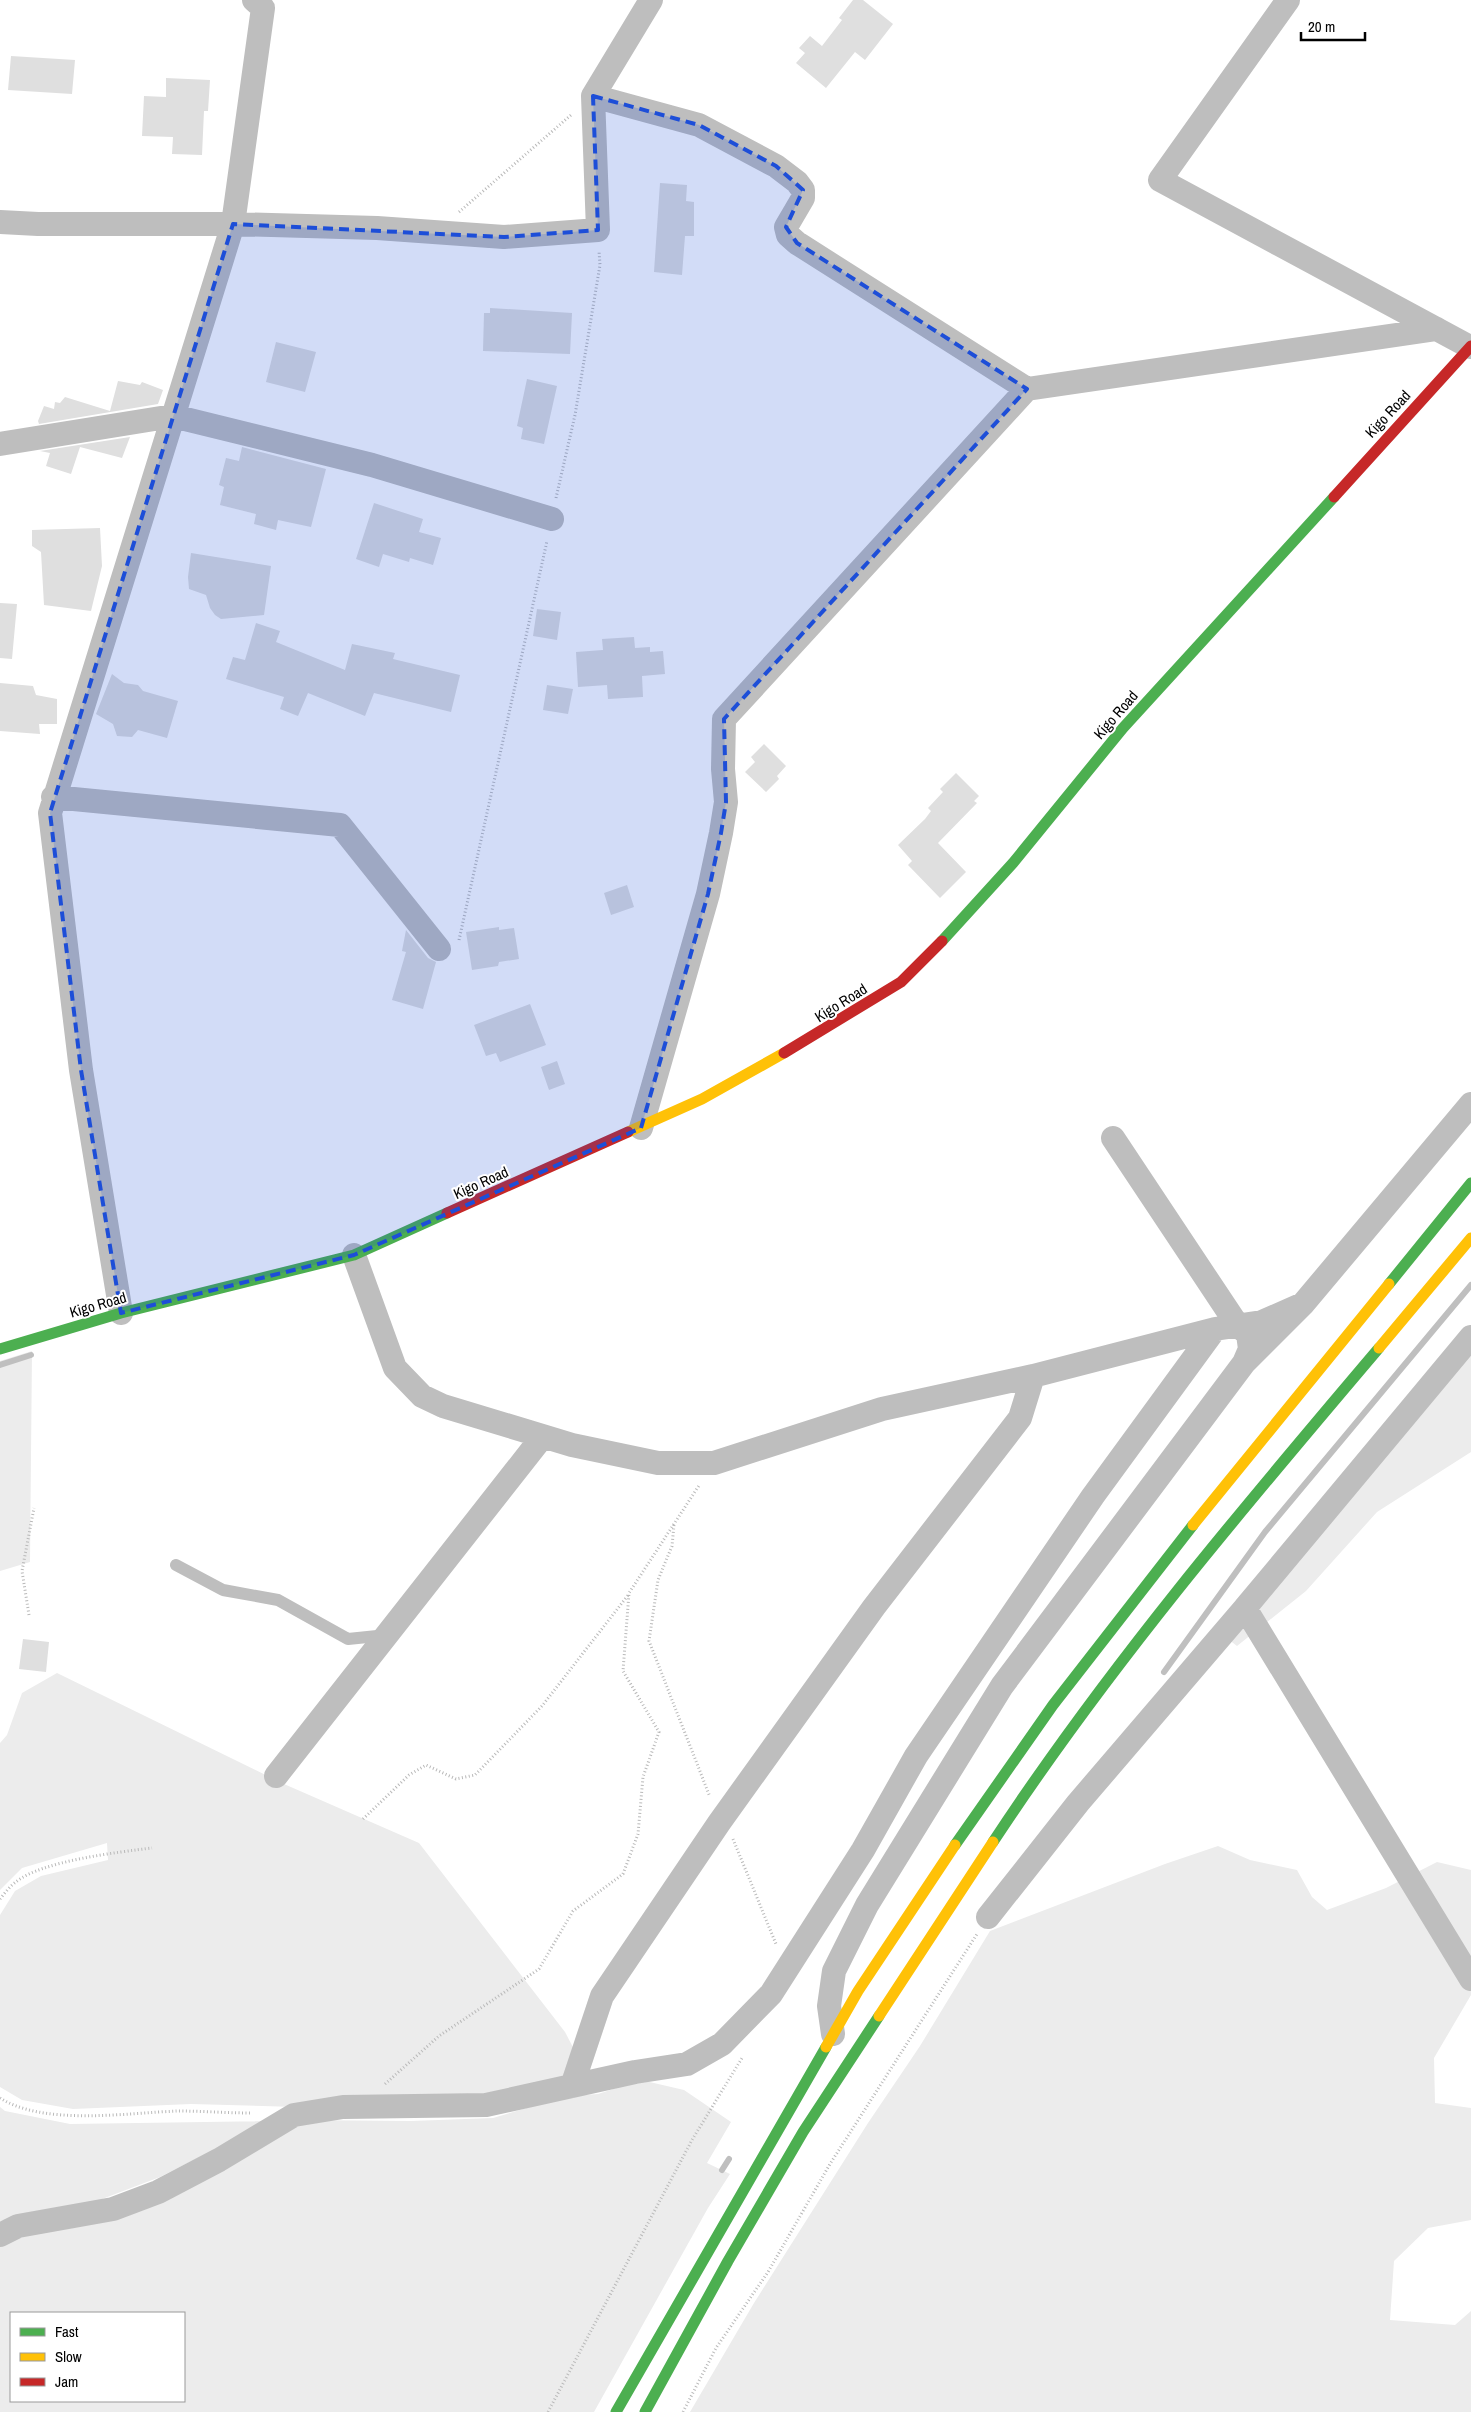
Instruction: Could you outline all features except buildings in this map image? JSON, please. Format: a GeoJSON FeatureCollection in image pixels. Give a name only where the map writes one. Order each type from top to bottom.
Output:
{"type":"FeatureCollection","features":[{"type":"Feature","properties":{"kind":"main road","name":"Kigo Road"},"geometry":{"type":"LineString","coordinates":[[0,1349],[121,1313],[354,1255],[702,1100],[822,1032],[901,982],[920,966],[1013,863],[1130,720],[1471,346]]}},
{"type":"Feature","properties":{"kind":"main road"},"geometry":{"type":"LineString","coordinates":[[616,2412],[858,1991],[951,1851],[1053,1705],[1282,1412],[1471,1183]]}},
{"type":"Feature","properties":{"kind":"main road"},"geometry":{"type":"LineString","coordinates":[[645,2412],[728,2261],[803,2132],[1008,1819],[1155,1616],[1221,1534],[1471,1238]]}},
{"type":"Feature","properties":{"kind":"street"},"geometry":{"type":"LineString","coordinates":[[0,222],[38,224],[233,224],[435,232],[504,237],[598,230],[593,96],[651,0]]}},
{"type":"Feature","properties":{"kind":"street"},"geometry":{"type":"LineString","coordinates":[[1288,0],[1160,180],[1471,346]]}},
{"type":"Feature","properties":{"kind":"street"},"geometry":{"type":"LineString","coordinates":[[121,1313],[81,1070],[50,813],[53,797],[233,224],[260,3]]}},
{"type":"Feature","properties":{"kind":"street"},"geometry":{"type":"LineString","coordinates":[[593,96],[699,126],[776,166],[797,182],[803,190],[803,198],[788,220],[786,227],[788,235],[797,243],[1026,389]]}},
{"type":"Feature","properties":{"kind":"street"},"geometry":{"type":"LineString","coordinates":[[641,1128],[708,894],[726,802],[723,768],[724,719],[1026,389],[1437,329]]}},
{"type":"Feature","properties":{"kind":"street"},"geometry":{"type":"LineString","coordinates":[[0,444],[172,416],[372,465],[552,519]]}},
{"type":"Feature","properties":{"kind":"street"},"geometry":{"type":"LineString","coordinates":[[53,797],[340,825],[449,947]]}},
{"type":"Feature","properties":{"kind":"street"},"geometry":{"type":"LineString","coordinates":[[833,2034],[829,2006],[834,1971],[872,1896],[1002,1686],[1244,1363],[1302,1304],[1471,1104]]}},
{"type":"Feature","properties":{"kind":"street"},"geometry":{"type":"LineString","coordinates":[[1113,1138],[1226,1328],[1248,1334],[1250,1349],[1244,1363]]}},
{"type":"Feature","properties":{"kind":"street"},"geometry":{"type":"LineString","coordinates":[[354,1255],[395,1368],[422,1396],[443,1406],[581,1447],[658,1463],[714,1463],[882,1409],[1033,1376],[1226,1328],[1262,1322],[1302,1304]]}},
{"type":"Feature","properties":{"kind":"street"},"geometry":{"type":"LineString","coordinates":[[0,2235],[18,2226],[113,2209],[158,2192],[219,2160],[294,2115],[343,2107],[486,2105],[635,2072],[687,2064],[722,2044],[770,1994],[863,1850],[916,1756],[1093,1496],[1226,1328]]}},
{"type":"Feature","properties":{"kind":"street"},"geometry":{"type":"LineString","coordinates":[[988,1917],[1078,1803],[1245,1608],[1471,1337]]}},
{"type":"Feature","properties":{"kind":"street"},"geometry":{"type":"LineString","coordinates":[[572,2086],[602,1996],[719,1823],[874,1607],[1020,1418],[1033,1376]]}},
{"type":"Feature","properties":{"kind":"street"},"geometry":{"type":"LineString","coordinates":[[276,1776],[543,1436]]}},
{"type":"Feature","properties":{"kind":"street"},"geometry":{"type":"LineString","coordinates":[[1245,1608],[1471,1979]]}},
{"type":"Feature","properties":{"kind":"lane"},"geometry":{"type":"LineString","coordinates":[[176,1565],[223,1590],[278,1600],[348,1639],[387,1635]]}},
{"type":"Feature","properties":{"kind":"path"},"geometry":{"type":"LineString","coordinates":[[435,232],[593,96]]}},
{"type":"Feature","properties":{"kind":"path"},"geometry":{"type":"LineString","coordinates":[[449,947],[552,519],[575,415],[600,265],[598,230]]}},
{"type":"Feature","properties":{"kind":"path"},"geometry":{"type":"LineString","coordinates":[[363,1819],[408,1775],[426,1765],[456,1779],[475,1775],[542,1706],[629,1594],[714,1463]]}},
{"type":"Feature","properties":{"kind":"path"},"geometry":{"type":"LineString","coordinates":[[29,1615],[22,1571],[34,1508]]}},
{"type":"Feature","properties":{"kind":"path"},"geometry":{"type":"LineString","coordinates":[[674,1525],[672,1546],[658,1580],[649,1641],[703,1774],[719,1823],[735,1841],[786,1968]]}},
{"type":"Feature","properties":{"kind":"path"},"geometry":{"type":"LineString","coordinates":[[358,2108],[439,2036],[539,1969],[573,1911],[623,1874],[638,1834],[643,1777],[659,1732],[623,1671],[629,1594]]}},
{"type":"Feature","properties":{"kind":"path"},"geometry":{"type":"LineString","coordinates":[[0,1899],[17,1881],[49,1866],[106,1854],[152,1848]]}},
{"type":"Feature","properties":{"kind":"path"},"geometry":{"type":"LineString","coordinates":[[683,2412],[716,2348],[768,2272],[830,2164],[988,1917]]}},
{"type":"Feature","properties":{"kind":"path"},"geometry":{"type":"LineString","coordinates":[[548,2412],[692,2140],[746,2052]]}},
{"type":"Feature","properties":{"kind":"path"},"geometry":{"type":"LineString","coordinates":[[0,2098],[14,2107],[74,2116],[180,2111],[256,2114]]}},
{"type":"Feature","properties":{"kind":"highlighted area"},"geometry":{"type":"Polygon","coordinates":[[[593,96],[699,125],[776,166],[803,190],[786,227],[797,243],[1027,389],[724,719],[726,802],[721,833],[708,894],[641,1128],[354,1255],[121,1313],[81,1070],[50,813],[233,224],[504,237],[598,230],[593,96]]]}},
{"type":"Feature","properties":{"kind":"shaded area"},"geometry":{"type":"Polygon","coordinates":[[[1471,1340],[1471,1452],[1377,1512],[1306,1591],[1237,1646],[1224,1636],[1471,1340]]]}},
{"type":"Feature","properties":{"kind":"shaded area"},"geometry":{"type":"Polygon","coordinates":[[[32,1351],[30,1562],[0,1571],[0,1361],[32,1351]]]}},
{"type":"Feature","properties":{"kind":"shaded area"},"geometry":{"type":"Polygon","coordinates":[[[57,1673],[284,1784],[419,1843],[565,2032],[577,2055],[569,2074],[497,2097],[296,2107],[191,2104],[73,2109],[22,2100],[0,2087],[0,1915],[15,1891],[41,1876],[108,1860],[107,1843],[22,1868],[0,1890],[0,1743],[7,1735],[22,1693],[57,1673]]]}},
{"type":"Feature","properties":{"kind":"shaded area"},"geometry":{"type":"Polygon","coordinates":[[[1218,1846],[1250,1860],[1297,1870],[1312,1897],[1327,1910],[1386,1888],[1437,1862],[1471,1870],[1471,1995],[1434,2058],[1435,2103],[1471,2108],[1471,2220],[1428,2228],[1394,2261],[1390,2320],[1455,2325],[1471,2311],[1471,2412],[690,2412],[754,2303],[868,2123],[920,2046],[990,1931],[1165,1864],[1218,1846]]]}},
{"type":"Feature","properties":{"kind":"shaded area"},"geometry":{"type":"Polygon","coordinates":[[[641,2080],[684,2090],[731,2122],[707,2163],[730,2174],[708,2208],[594,2412],[0,2412],[0,2244],[19,2232],[127,2214],[300,2120],[411,2121],[493,2118],[567,2096],[598,2094],[641,2080]]]}},
{"type":"Feature","properties":{"kind":"shaded area"},"geometry":{"type":"Polygon","coordinates":[[[0,2107],[5,2111],[70,2124],[270,2121],[160,2177],[89,2204],[0,2221],[0,2107]]]}},
{"type":"Feature","properties":{"kind":"waterway"},"geometry":{"type":"LineString","coordinates":[[1164,1672],[1265,1532],[1471,1285]]}},
{"type":"Feature","properties":{"kind":"waterway"},"geometry":{"type":"LineString","coordinates":[[0,1365],[31,1355]]}},
{"type":"Feature","properties":{"kind":"waterway"},"geometry":{"type":"LineString","coordinates":[[722,2170],[729,2159]]}},
{"type":"Feature","properties":{"kind":"traffic: fast"},"geometry":{"type":"LineString","coordinates":[[942,941],[1013,863],[1123,728],[1334,497]]}},
{"type":"Feature","properties":{"kind":"traffic: fast"},"geometry":{"type":"LineString","coordinates":[[1389,1284],[1471,1183]]}},
{"type":"Feature","properties":{"kind":"traffic: fast"},"geometry":{"type":"LineString","coordinates":[[0,1349],[121,1313],[354,1255],[447,1213]]}},
{"type":"Feature","properties":{"kind":"traffic: fast"},"geometry":{"type":"LineString","coordinates":[[993,1842],[1083,1713],[1178,1589],[1379,1348]]}},
{"type":"Feature","properties":{"kind":"traffic: fast"},"geometry":{"type":"LineString","coordinates":[[955,1845],[1053,1705],[1193,1525]]}},
{"type":"Feature","properties":{"kind":"traffic: fast"},"geometry":{"type":"LineString","coordinates":[[645,2412],[728,2261],[803,2132],[879,2016]]}},
{"type":"Feature","properties":{"kind":"traffic: fast"},"geometry":{"type":"LineString","coordinates":[[616,2412],[826,2047]]}},
{"type":"Feature","properties":{"kind":"traffic: slow"},"geometry":{"type":"LineString","coordinates":[[628,1132],[702,1099],[784,1053]]}},
{"type":"Feature","properties":{"kind":"traffic: slow"},"geometry":{"type":"LineString","coordinates":[[1379,1348],[1471,1238]]}},
{"type":"Feature","properties":{"kind":"traffic: slow"},"geometry":{"type":"LineString","coordinates":[[1193,1525],[1389,1284]]}},
{"type":"Feature","properties":{"kind":"traffic: slow"},"geometry":{"type":"LineString","coordinates":[[879,2016],[993,1842]]}},
{"type":"Feature","properties":{"kind":"traffic: slow"},"geometry":{"type":"LineString","coordinates":[[826,2047],[858,1991],[955,1845]]}},
{"type":"Feature","properties":{"kind":"traffic: jam"},"geometry":{"type":"LineString","coordinates":[[1334,497],[1471,346]]}},
{"type":"Feature","properties":{"kind":"traffic: jam"},"geometry":{"type":"LineString","coordinates":[[784,1053],[901,982],[942,941]]}},
{"type":"Feature","properties":{"kind":"traffic: jam"},"geometry":{"type":"LineString","coordinates":[[447,1213],[628,1132]]}}]}
